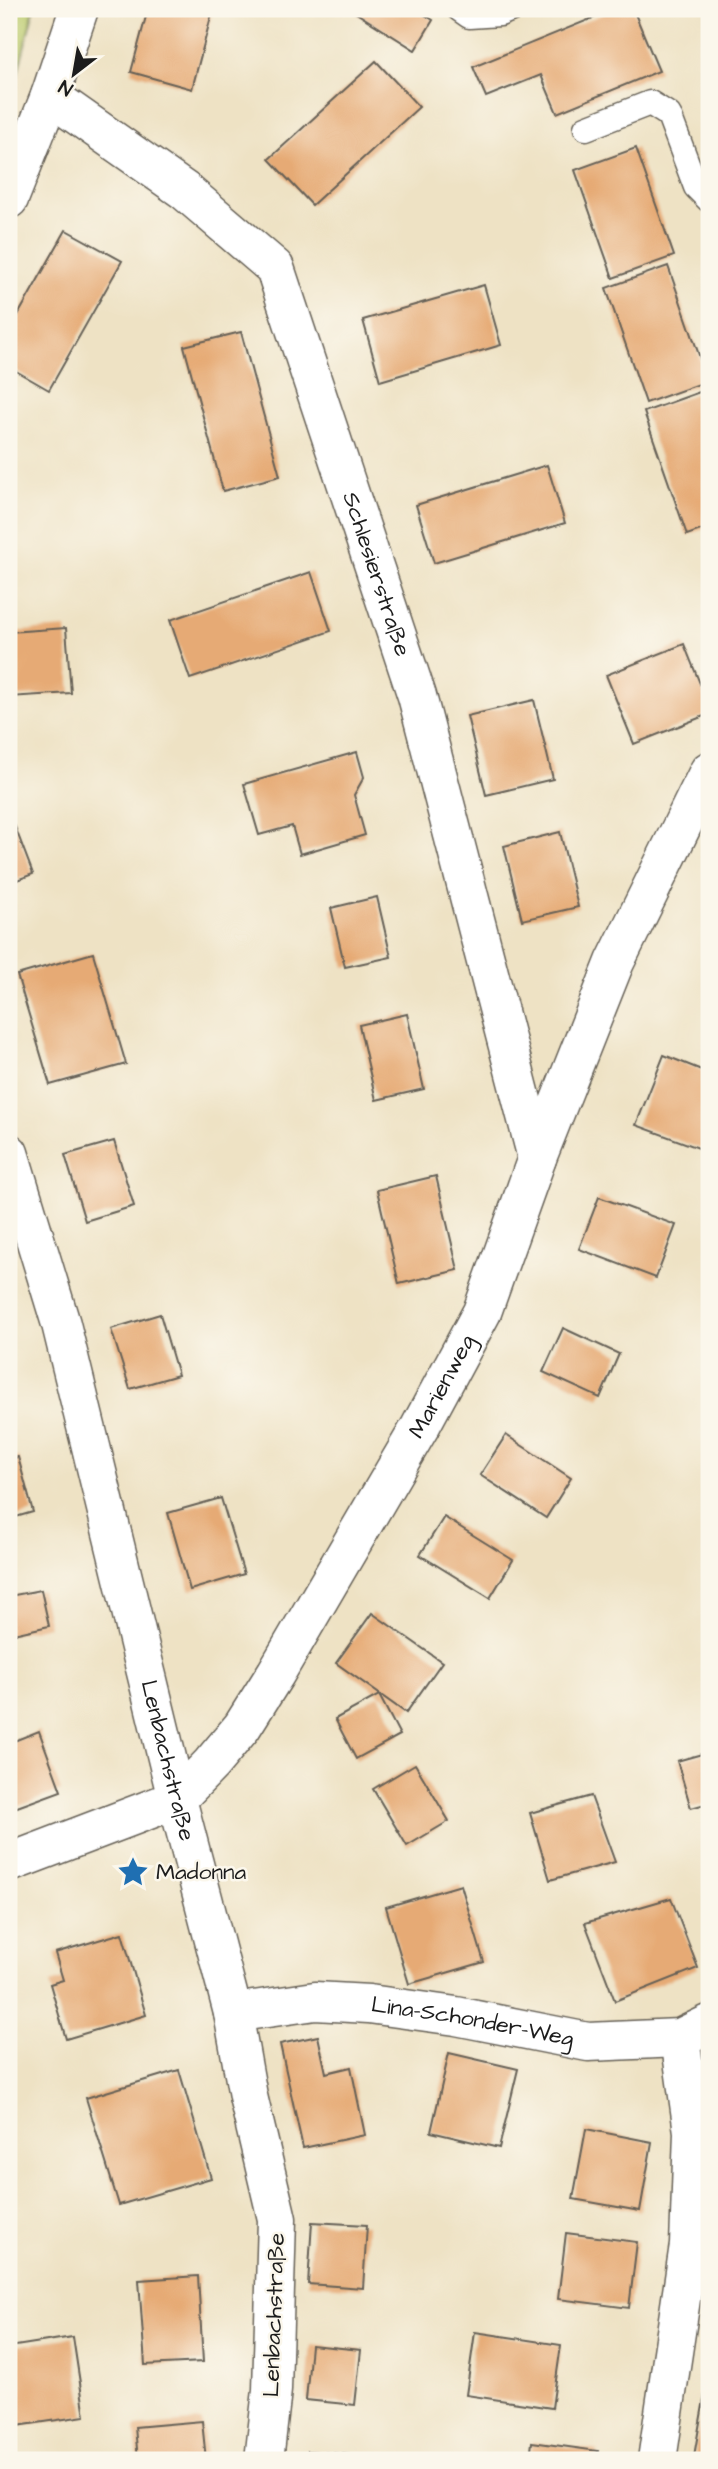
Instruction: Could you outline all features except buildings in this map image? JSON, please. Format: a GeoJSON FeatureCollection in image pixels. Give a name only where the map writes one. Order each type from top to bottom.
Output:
{"type":"FeatureCollection","features":[{"type":"Feature","properties":{"kind":"street"},"geometry":{"type":"LineString","coordinates":[[9,199],[50,96],[79,9]]}},
{"type":"Feature","properties":{"kind":"street","name":"Schlesierstraße"},"geometry":{"type":"LineString","coordinates":[[50,96],[185,191],[275,268],[417,696],[537,1158]]}},
{"type":"Feature","properties":{"kind":"street","name":"Marienweg"},"geometry":{"type":"LineString","coordinates":[[9,1863],[177,1799],[242,1727],[420,1427],[482,1312],[537,1158],[615,962],[709,771]]}},
{"type":"Feature","properties":{"kind":"street","name":"Lenbachstraße"},"geometry":{"type":"LineString","coordinates":[[9,1153],[61,1324],[177,1799],[233,2013],[248,2096],[277,2220],[272,2390],[264,2460]]}},
{"type":"Feature","properties":{"kind":"street","name":"Lina-Schonder-Weg"},"geometry":{"type":"LineString","coordinates":[[233,2013],[314,2001],[369,2004],[456,2016],[588,2042],[695,2031]]}},
{"type":"Feature","properties":{"kind":"street"},"geometry":{"type":"LineString","coordinates":[[657,2460],[689,2245],[695,2031]]}},
{"type":"Feature","properties":{"kind":"lane"},"geometry":{"type":"LineString","coordinates":[[459,9],[469,16],[500,14],[512,9]]}},
{"type":"Feature","properties":{"kind":"lane"},"geometry":{"type":"LineString","coordinates":[[586,128],[650,103],[669,116],[696,187],[709,200]]}},
{"type":"Feature","properties":{"kind":"green space"},"geometry":{"type":"Polygon","coordinates":[[[9,9],[34,9],[16,80],[9,93],[9,9]]]}},
{"type":"Feature","properties":{"kind":"place","name":"Madonna"},"geometry":{"type":"Point","coordinates":[133,1872]}}]}
